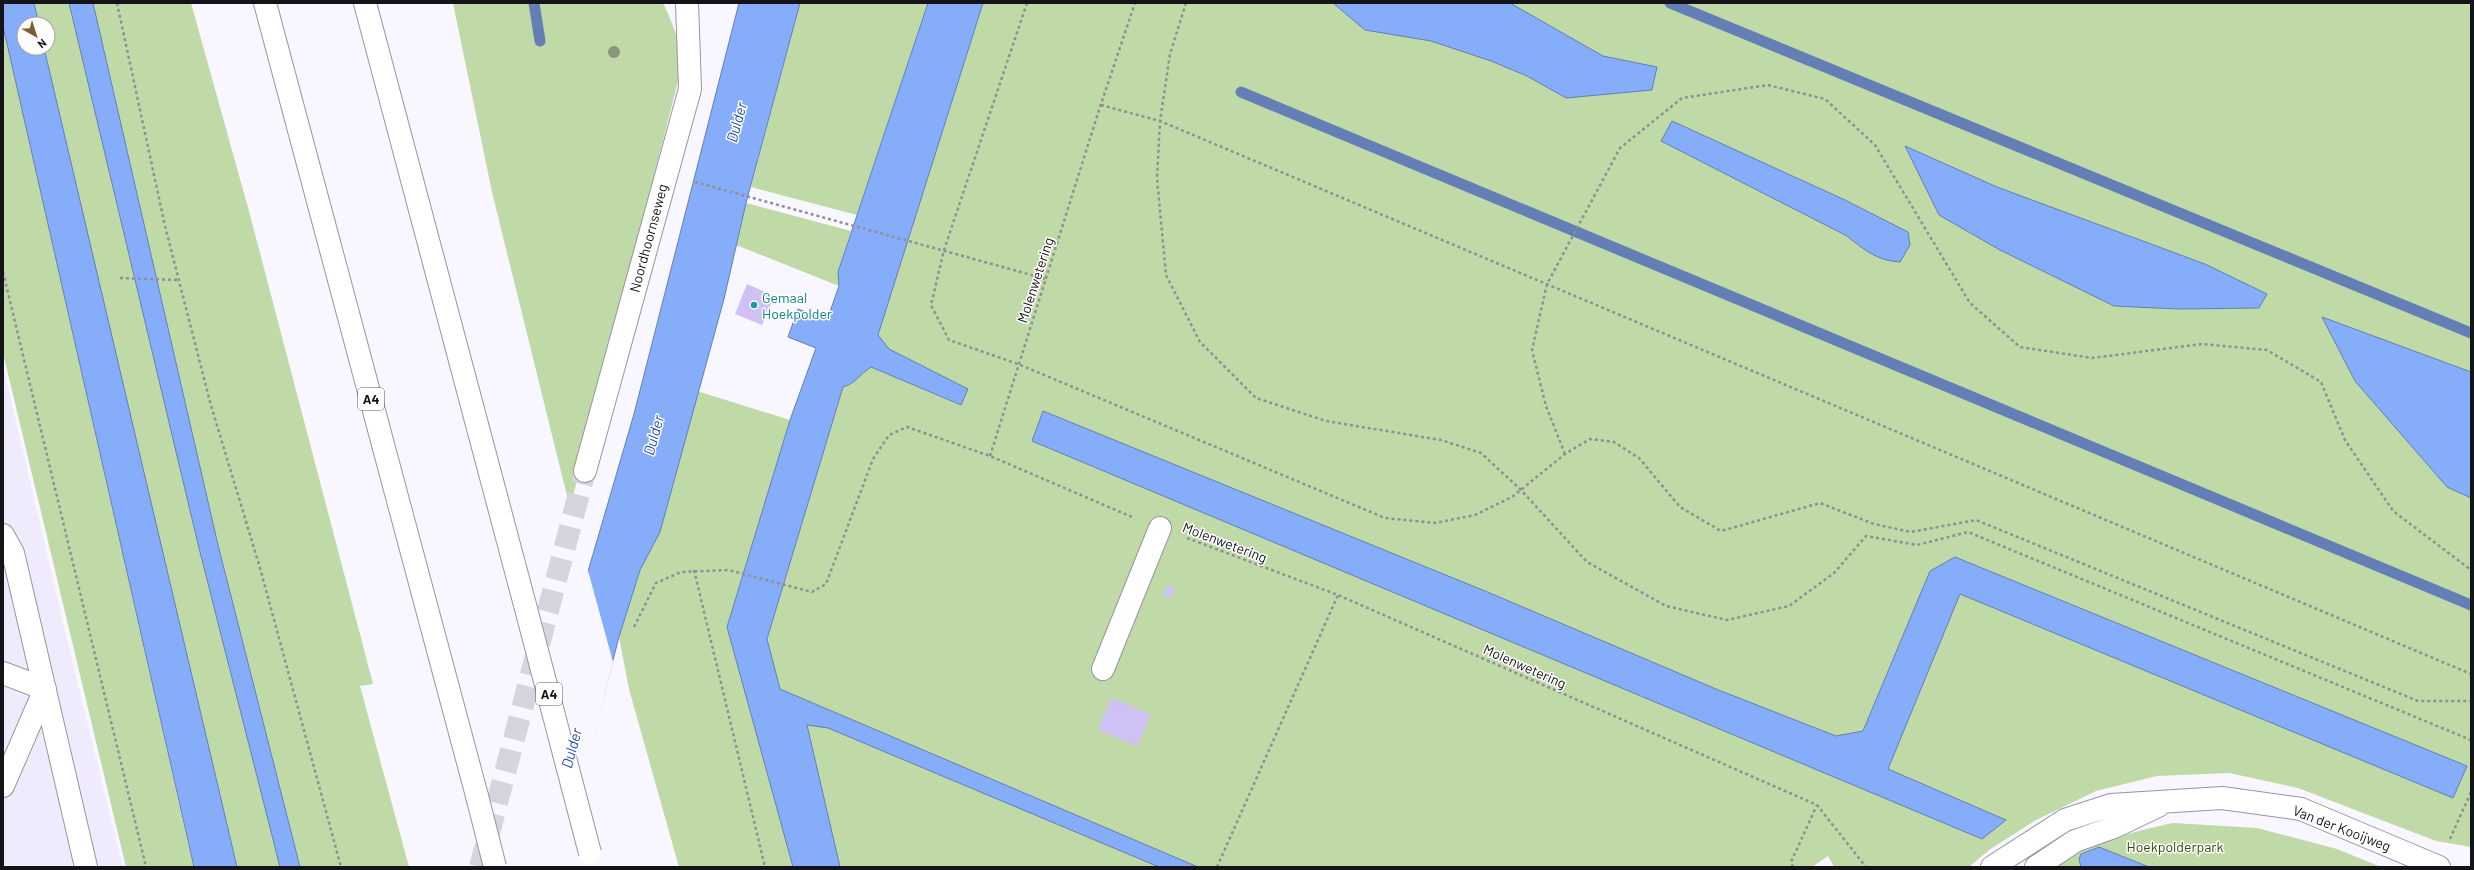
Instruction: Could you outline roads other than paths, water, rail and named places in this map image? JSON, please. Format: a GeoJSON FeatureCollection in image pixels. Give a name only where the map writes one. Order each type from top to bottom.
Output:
{"type":"FeatureCollection","features":[{"type":"Feature","properties":{"kind":"main road","name":"A4"},"geometry":{"type":"LineString","coordinates":[[265,3],[495,867]]}},
{"type":"Feature","properties":{"kind":"main road","name":"A4"},"geometry":{"type":"LineString","coordinates":[[365,3],[526,604],[592,860]]}},
{"type":"Feature","properties":{"kind":"main road","name":"Noordhoornseweg"},"geometry":{"type":"LineString","coordinates":[[586,471],[690,88],[687,3]]}},
{"type":"Feature","properties":{"kind":"main road"},"geometry":{"type":"LineString","coordinates":[[1103,669],[1160,528]]}},
{"type":"Feature","properties":{"kind":"main road"},"geometry":{"type":"LineString","coordinates":[[3,534],[13,553],[86,867]]}},
{"type":"Feature","properties":{"kind":"main road"},"geometry":{"type":"LineString","coordinates":[[3,673],[45,689]]}},
{"type":"Feature","properties":{"kind":"main road"},"geometry":{"type":"LineString","coordinates":[[3,786],[45,689]]}},
{"type":"Feature","properties":{"kind":"main road","name":"Van der Kooijweg"},"geometry":{"type":"LineString","coordinates":[[1992,867],[2065,820],[2111,805],[2222,798],[2300,809],[2438,867]]}},
{"type":"Feature","properties":{"kind":"main road","name":"Van der Kooijweg"},"geometry":{"type":"LineString","coordinates":[[2036,867],[2076,840],[2114,827],[2170,801]]}},
{"type":"Feature","properties":{"kind":"water"},"geometry":{"type":"Polygon","coordinates":[[[3,3],[34,3],[37,16],[16,16],[16,56],[46,56],[237,867],[194,867],[3,26],[3,3]]]}},
{"type":"Feature","properties":{"kind":"water"},"geometry":{"type":"Polygon","coordinates":[[[69,3],[93,3],[218,545],[300,867],[280,867],[199,548],[69,3]]]}},
{"type":"Feature","properties":{"kind":"water","name":"Dulder"},"geometry":{"type":"Polygon","coordinates":[[[739,3],[800,3],[746,203],[724,299],[660,532],[640,570],[619,637],[559,867],[511,867],[589,568],[634,414],[739,3]]]}},
{"type":"Feature","properties":{"kind":"water"},"geometry":{"type":"Polygon","coordinates":[[[928,3],[983,3],[878,335],[889,349],[968,389],[961,405],[871,367],[851,384],[843,387],[767,639],[780,689],[1198,867],[1159,867],[828,728],[807,725],[840,867],[793,867],[727,627],[790,420],[816,348],[788,337],[798,309],[827,320],[839,286],[838,272],[928,3]]]}},
{"type":"Feature","properties":{"kind":"water"},"geometry":{"type":"Polygon","coordinates":[[[1333,3],[1510,3],[1603,56],[1657,67],[1652,90],[1566,98],[1527,76],[1491,61],[1431,41],[1365,30],[1333,3]]]}},
{"type":"Feature","properties":{"kind":"water"},"geometry":{"type":"Polygon","coordinates":[[[1672,121],[1845,200],[1908,232],[1910,245],[1900,262],[1878,257],[1872,254],[1847,236],[1661,141],[1672,121]]]}},
{"type":"Feature","properties":{"kind":"water"},"geometry":{"type":"Polygon","coordinates":[[[1905,146],[1997,187],[2205,264],[2267,294],[2259,308],[2178,309],[2114,306],[2000,250],[1939,215],[1905,146]]]}},
{"type":"Feature","properties":{"kind":"water"},"geometry":{"type":"Polygon","coordinates":[[[2322,317],[2471,372],[2471,498],[2447,487],[2355,381],[2322,317]]]}},
{"type":"Feature","properties":{"kind":"water"},"geometry":{"type":"Polygon","coordinates":[[[1043,411],[1485,591],[1716,689],[1836,736],[1863,731],[1930,571],[1955,557],[2467,766],[2453,798],[1960,594],[1888,769],[2006,820],[1982,839],[1032,441],[1043,411]]]}},
{"type":"Feature","properties":{"kind":"water"},"geometry":{"type":"Polygon","coordinates":[[[2099,847],[2149,867],[2081,867],[2079,859],[2081,854],[2099,847]]]}},
{"type":"Feature","properties":{"kind":"waterway"},"geometry":{"type":"LineString","coordinates":[[534,3],[540,41]]}},
{"type":"Feature","properties":{"kind":"waterway"},"geometry":{"type":"LineString","coordinates":[[1670,3],[2471,333]]}},
{"type":"Feature","properties":{"kind":"waterway"},"geometry":{"type":"LineString","coordinates":[[1241,92],[2471,605]]}},
{"type":"Feature","properties":{"kind":"tunnel"},"geometry":{"type":"LineString","coordinates":[[480,867],[585,471]]}},
{"type":"Feature","properties":{"kind":"place","name":"Gemaal Hoekpolder"},"geometry":{"type":"Point","coordinates":[754,305]}},
{"type":"Feature","properties":{"kind":"park label","name":"Hoekpolderpark"},"geometry":{"type":"Point","coordinates":[2175,846]}}]}
